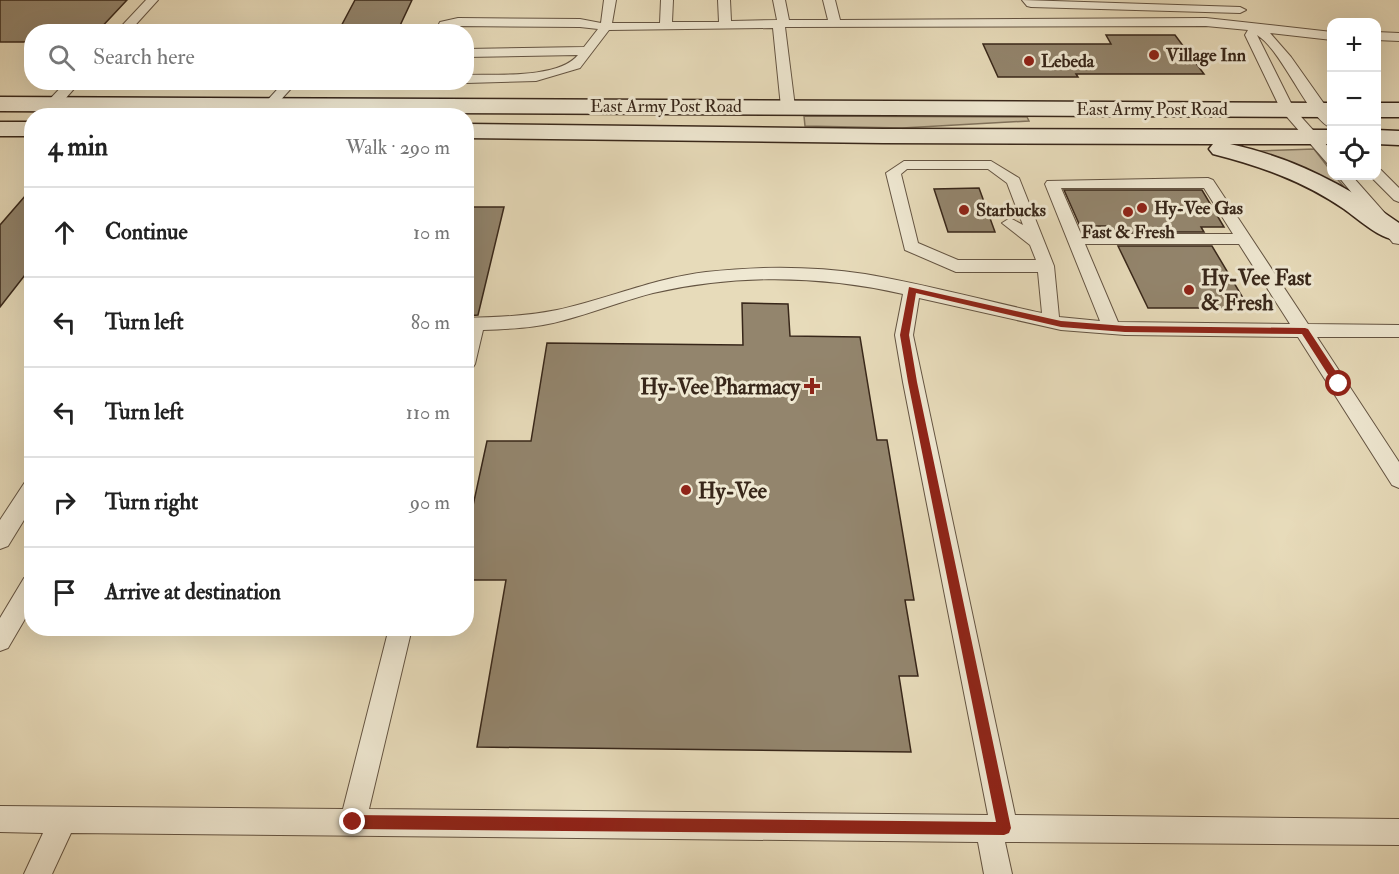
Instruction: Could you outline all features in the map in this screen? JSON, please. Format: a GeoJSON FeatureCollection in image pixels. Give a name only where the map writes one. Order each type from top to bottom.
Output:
{"type":"FeatureCollection","features":[{"type":"Feature","properties":{"kind":"main road","name":"East Army Post Road"},"geometry":{"type":"LineString","coordinates":[[320,108],[500,92],[788,107],[1288,110],[1327,115]]}},
{"type":"Feature","properties":{"kind":"main road","name":"East Army Post Road"},"geometry":{"type":"LineString","coordinates":[[0,104],[192,108]]}},
{"type":"Feature","properties":{"kind":"main road"},"geometry":{"type":"LineString","coordinates":[[516,132],[597,120],[740,122],[783,116],[788,107]]}},
{"type":"Feature","properties":{"kind":"main road"},"geometry":{"type":"LineString","coordinates":[[1381,110],[1399,110]]}},
{"type":"Feature","properties":{"kind":"main road"},"geometry":{"type":"LineString","coordinates":[[0,129],[24,129]]}},
{"type":"Feature","properties":{"kind":"main road","name":"East Army Post Road"},"geometry":{"type":"LineString","coordinates":[[474,131],[1321,137]]}},
{"type":"Feature","properties":{"kind":"main road"},"geometry":{"type":"LineString","coordinates":[[1154,137],[1240,153],[1288,166],[1322,182],[1356,204],[1396,236]]}},
{"type":"Feature","properties":{"kind":"main road"},"geometry":{"type":"LineString","coordinates":[[1381,137],[1399,138]]}},
{"type":"Feature","properties":{"kind":"lane"},"geometry":{"type":"LineString","coordinates":[[130,24],[152,0]]}},
{"type":"Feature","properties":{"kind":"lane"},"geometry":{"type":"LineString","coordinates":[[474,82],[500,92],[576,65],[606,27],[610,0]]}},
{"type":"Feature","properties":{"kind":"lane"},"geometry":{"type":"LineString","coordinates":[[666,26],[667,0]]}},
{"type":"Feature","properties":{"kind":"lane"},"geometry":{"type":"LineString","coordinates":[[723,0],[725,25]]}},
{"type":"Feature","properties":{"kind":"lane"},"geometry":{"type":"LineString","coordinates":[[779,0],[788,107]]}},
{"type":"Feature","properties":{"kind":"lane"},"geometry":{"type":"LineString","coordinates":[[829,0],[835,24]]}},
{"type":"Feature","properties":{"kind":"lane"},"geometry":{"type":"LineString","coordinates":[[1030,2],[1236,5],[1256,28],[1270,36],[1327,115]]}},
{"type":"Feature","properties":{"kind":"lane"},"geometry":{"type":"LineString","coordinates":[[444,24],[458,22],[580,23],[606,27],[1206,22],[1327,35]]}},
{"type":"Feature","properties":{"kind":"lane"},"geometry":{"type":"LineString","coordinates":[[1256,28],[1251,35],[1288,110],[1321,137]]}},
{"type":"Feature","properties":{"kind":"lane"},"geometry":{"type":"LineString","coordinates":[[1381,36],[1399,36]]}},
{"type":"Feature","properties":{"kind":"lane"},"geometry":{"type":"LineString","coordinates":[[474,52],[587,51]]}},
{"type":"Feature","properties":{"kind":"lane"},"geometry":{"type":"LineString","coordinates":[[53,104],[66,90]]}},
{"type":"Feature","properties":{"kind":"lane"},"geometry":{"type":"LineString","coordinates":[[265,108],[287,90]]}},
{"type":"Feature","properties":{"kind":"lane"},"geometry":{"type":"LineString","coordinates":[[1046,266],[956,266],[911,246],[893,173],[904,165],[991,165],[1014,181],[1046,266],[1051,322]]}},
{"type":"Feature","properties":{"kind":"lane"},"geometry":{"type":"LineString","coordinates":[[1381,177],[1399,197]]}},
{"type":"Feature","properties":{"kind":"lane"},"geometry":{"type":"LineString","coordinates":[[1348,180],[1396,236]]}},
{"type":"Feature","properties":{"kind":"lane"},"geometry":{"type":"LineString","coordinates":[[999,194],[1014,181]]}},
{"type":"Feature","properties":{"kind":"lane"},"geometry":{"type":"LineString","coordinates":[[1112,328],[1052,184],[1177,186],[1208,183],[1399,478]]}},
{"type":"Feature","properties":{"kind":"lane"},"geometry":{"type":"LineString","coordinates":[[1010,223],[1038,243]]}},
{"type":"Feature","properties":{"kind":"lane"},"geometry":{"type":"LineString","coordinates":[[1075,238],[1110,232],[1206,233],[1244,238]]}},
{"type":"Feature","properties":{"kind":"lane"},"geometry":{"type":"LineString","coordinates":[[474,324],[514,323],[558,316],[651,288],[704,278],[759,273],[823,275],[865,280],[1051,322],[1112,328],[1399,331]]}},
{"type":"Feature","properties":{"kind":"lane"},"geometry":{"type":"LineString","coordinates":[[912,290],[904,335],[996,828],[998,874]]}},
{"type":"Feature","properties":{"kind":"lane"},"geometry":{"type":"LineString","coordinates":[[0,539],[24,501]]}},
{"type":"Feature","properties":{"kind":"lane"},"geometry":{"type":"LineString","coordinates":[[0,640],[24,599]]}},
{"type":"Feature","properties":{"kind":"lane"},"geometry":{"type":"LineString","coordinates":[[353,822],[399,636]]}},
{"type":"Feature","properties":{"kind":"lane"},"geometry":{"type":"LineString","coordinates":[[0,819],[1399,832]]}},
{"type":"Feature","properties":{"kind":"lane"},"geometry":{"type":"LineString","coordinates":[[38,874],[64,819]]}},
{"type":"Feature","properties":{"kind":"shaded area"},"geometry":{"type":"Polygon","coordinates":[[[804,116],[1027,117],[1029,121],[902,128],[805,126],[804,116]]]}},
{"type":"Feature","properties":{"kind":"shaded area"},"geometry":{"type":"Polygon","coordinates":[[[1314,149],[1327,166],[1327,179],[1293,163],[1261,154],[1259,151],[1314,149]]]}},
{"type":"Feature","properties":{"kind":"shaded area"},"geometry":{"type":"Polygon","coordinates":[[[1329,180],[1338,180],[1344,187],[1329,180]]]}},
{"type":"Feature","properties":{"kind":"building"},"geometry":{"type":"Polygon","coordinates":[[[0,0],[127,0],[104,24],[24,24],[24,42],[0,42],[0,0]]]}},
{"type":"Feature","properties":{"kind":"building"},"geometry":{"type":"Polygon","coordinates":[[[355,0],[412,0],[401,24],[342,24],[355,0]]]}},
{"type":"Feature","properties":{"kind":"building"},"geometry":{"type":"Polygon","coordinates":[[[1106,35],[1175,35],[1204,74],[1076,74],[1078,77],[998,77],[983,44],[1111,44],[1106,35]]]}},
{"type":"Feature","properties":{"kind":"building","name":"Starbucks"},"geometry":{"type":"Polygon","coordinates":[[[979,188],[995,232],[948,232],[934,189],[979,188]]]}},
{"type":"Feature","properties":{"kind":"building","name":"Hy-Vee Gas"},"geometry":{"type":"Polygon","coordinates":[[[1064,190],[1202,190],[1224,227],[1201,227],[1204,232],[1111,232],[1108,226],[1080,226],[1064,190]]]}},
{"type":"Feature","properties":{"kind":"building"},"geometry":{"type":"Polygon","coordinates":[[[24,197],[24,276],[0,307],[0,225],[24,197]]]}},
{"type":"Feature","properties":{"kind":"building"},"geometry":{"type":"Polygon","coordinates":[[[474,207],[504,207],[478,315],[474,315],[474,207]]]}},
{"type":"Feature","properties":{"kind":"building"},"geometry":{"type":"Polygon","coordinates":[[[1118,246],[1212,246],[1249,308],[1148,308],[1118,246]]]}},
{"type":"Feature","properties":{"kind":"building","name":"Hy-Vee"},"geometry":{"type":"Polygon","coordinates":[[[742,303],[788,304],[790,336],[860,337],[877,440],[887,440],[914,600],[905,600],[918,676],[899,676],[911,752],[477,747],[506,580],[474,580],[474,501],[487,441],[531,441],[547,343],[743,345],[742,303]]]}},
{"type":"Feature","properties":{"kind":"place","name":"Village Inn"},"geometry":{"type":"Point","coordinates":[1154,55]}},
{"type":"Feature","properties":{"kind":"place","name":"Lebeda"},"geometry":{"type":"Point","coordinates":[1029,61]}},
{"type":"Feature","properties":{"kind":"place","name":"Hy-Vee Gas"},"geometry":{"type":"Point","coordinates":[1142,208]}},
{"type":"Feature","properties":{"kind":"place","name":"Starbucks"},"geometry":{"type":"Point","coordinates":[964,210]}},
{"type":"Feature","properties":{"kind":"place","name":"Fast & Fresh"},"geometry":{"type":"Point","coordinates":[1128,212]}},
{"type":"Feature","properties":{"kind":"place","name":"Hy-Vee Fast & Fresh"},"geometry":{"type":"Point","coordinates":[1189,290]}},
{"type":"Feature","properties":{"kind":"place","name":"Hy-Vee Pharmacy"},"geometry":{"type":"Point","coordinates":[812,386]}},
{"type":"Feature","properties":{"kind":"place","name":"Hy-Vee"},"geometry":{"type":"Point","coordinates":[686,490]}},
{"type":"Feature","properties":{"kind":"route"},"geometry":{"type":"LineString","coordinates":[[353,822],[1004,828],[912,382],[904,335],[912,290],[1061,324],[1125,329],[1305,331],[1339,384]]}}]}
